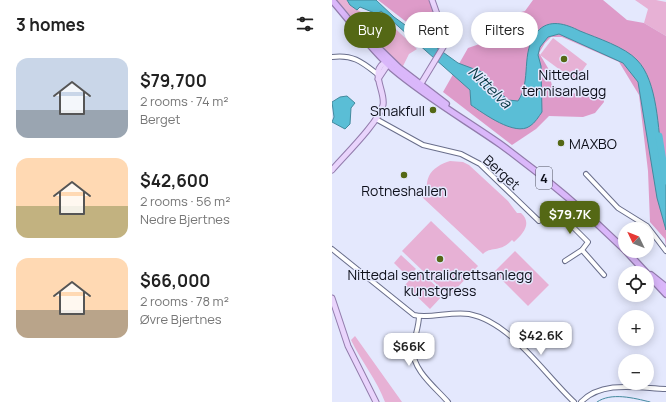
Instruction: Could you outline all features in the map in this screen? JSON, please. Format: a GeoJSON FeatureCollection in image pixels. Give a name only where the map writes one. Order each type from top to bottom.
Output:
{"type":"FeatureCollection","features":[{"type":"Feature","properties":{"kind":"highway","name":"4"},"geometry":{"type":"LineString","coordinates":[[332,0],[388,62],[456,114],[542,176],[582,210],[618,244]]}},
{"type":"Feature","properties":{"kind":"highway","name":"4"},"geometry":{"type":"LineString","coordinates":[[632,258],[641,266]]}},
{"type":"Feature","properties":{"kind":"highway","name":"4"},"geometry":{"type":"LineString","coordinates":[[654,278],[666,287]]}},
{"type":"Feature","properties":{"kind":"highway","name":"4"},"geometry":{"type":"LineString","coordinates":[[654,280],[666,294]]}},
{"type":"Feature","properties":{"kind":"main road"},"geometry":{"type":"LineString","coordinates":[[420,86],[445,44],[443,31],[432,0]]}},
{"type":"Feature","properties":{"kind":"main road"},"geometry":{"type":"LineString","coordinates":[[332,170],[376,119],[382,109],[383,100],[379,77],[388,62]]}},
{"type":"Feature","properties":{"kind":"main road"},"geometry":{"type":"LineString","coordinates":[[332,298],[348,346],[376,402]]}},
{"type":"Feature","properties":{"kind":"street"},"geometry":{"type":"LineString","coordinates":[[332,57],[355,58],[379,77]]}},
{"type":"Feature","properties":{"kind":"street","name":"Berget"},"geometry":{"type":"LineString","coordinates":[[376,119],[423,145],[461,154],[480,164],[539,221],[553,210],[556,210],[586,240],[587,244],[582,250]]}},
{"type":"Feature","properties":{"kind":"street"},"geometry":{"type":"LineString","coordinates":[[586,174],[618,208],[646,226],[666,251]]}},
{"type":"Feature","properties":{"kind":"street"},"geometry":{"type":"LineString","coordinates":[[332,249],[414,315],[464,314],[478,317],[496,325],[511,337],[574,402]]}},
{"type":"Feature","properties":{"kind":"street"},"geometry":{"type":"LineString","coordinates":[[565,261],[582,250],[604,275]]}},
{"type":"Feature","properties":{"kind":"street"},"geometry":{"type":"LineString","coordinates":[[419,316],[414,346],[414,360],[425,376],[448,402]]}},
{"type":"Feature","properties":{"kind":"street"},"geometry":{"type":"LineString","coordinates":[[581,402],[594,392],[605,388],[666,389]]}},
{"type":"Feature","properties":{"kind":"shaded area"},"geometry":{"type":"Polygon","coordinates":[[[336,0],[347,0],[362,12],[347,12],[336,0]]]}},
{"type":"Feature","properties":{"kind":"shaded area"},"geometry":{"type":"Polygon","coordinates":[[[378,0],[431,0],[436,12],[404,12],[404,20],[396,14],[396,12],[394,12],[378,0]]]}},
{"type":"Feature","properties":{"kind":"shaded area"},"geometry":{"type":"Polygon","coordinates":[[[533,0],[603,0],[627,20],[644,23],[666,36],[666,247],[665,239],[654,227],[654,222],[650,222],[648,171],[639,95],[619,62],[562,37],[551,37],[539,53],[548,68],[552,86],[585,97],[603,96],[604,102],[595,113],[583,117],[549,116],[536,129],[512,145],[443,92],[468,48],[538,48],[538,12],[521,12],[525,11],[533,0]]]}},
{"type":"Feature","properties":{"kind":"shaded area"},"geometry":{"type":"Polygon","coordinates":[[[635,0],[656,0],[666,2],[666,36],[644,23],[648,9],[635,0]]]}},
{"type":"Feature","properties":{"kind":"shaded area"},"geometry":{"type":"Polygon","coordinates":[[[396,29],[404,37],[404,48],[417,49],[409,54],[402,68],[381,48],[396,48],[396,29]]]}},
{"type":"Feature","properties":{"kind":"shaded area","name":"Nittedal tennisanlegg"},"geometry":{"type":"Polygon","coordinates":[[[553,38],[587,64],[575,81],[540,55],[553,38]]]}},
{"type":"Feature","properties":{"kind":"shaded area"},"geometry":{"type":"Polygon","coordinates":[[[450,161],[463,162],[469,165],[508,201],[517,213],[521,213],[526,220],[526,224],[524,232],[514,242],[512,240],[504,247],[489,250],[483,254],[422,197],[425,192],[430,173],[444,163],[450,161]]]}},
{"type":"Feature","properties":{"kind":"shaded area","name":"Nittedal sentralidrettsanlegg kunstgress"},"geometry":{"type":"Polygon","coordinates":[[[431,221],[478,266],[449,296],[402,251],[431,221]]]}},
{"type":"Feature","properties":{"kind":"shaded area"},"geometry":{"type":"Polygon","coordinates":[[[515,251],[549,285],[528,306],[494,272],[515,251]]]}},
{"type":"Feature","properties":{"kind":"shaded area"},"geometry":{"type":"Polygon","coordinates":[[[401,255],[416,269],[408,277],[394,263],[401,255]]]}},
{"type":"Feature","properties":{"kind":"shaded area"},"geometry":{"type":"Polygon","coordinates":[[[419,270],[444,294],[430,309],[405,285],[419,270]]]}},
{"type":"Feature","properties":{"kind":"shaded area"},"geometry":{"type":"Polygon","coordinates":[[[355,336],[402,402],[385,402],[378,386],[351,340],[355,336]]]}},
{"type":"Feature","properties":{"kind":"water","name":"Nittelva"},"geometry":{"type":"Polygon","coordinates":[[[347,0],[376,0],[389,12],[372,12],[360,7],[357,10],[350,5],[347,0]]]}},
{"type":"Feature","properties":{"kind":"water","name":"Nittelva"},"geometry":{"type":"Polygon","coordinates":[[[396,18],[404,24],[404,31],[396,24],[396,18]]]}},
{"type":"Feature","properties":{"kind":"water","name":"Nittelva"},"geometry":{"type":"Polygon","coordinates":[[[558,24],[569,26],[610,43],[632,55],[644,69],[649,80],[656,107],[662,158],[666,170],[666,230],[657,198],[638,82],[623,63],[559,34],[548,37],[540,47],[538,55],[541,66],[542,112],[530,126],[524,129],[499,123],[471,105],[470,90],[423,48],[437,48],[458,63],[482,72],[489,82],[508,100],[518,101],[522,93],[526,76],[529,48],[538,48],[538,31],[547,25],[558,24]]]}},
{"type":"Feature","properties":{"kind":"water"},"geometry":{"type":"Polygon","coordinates":[[[347,96],[355,103],[351,108],[350,124],[345,129],[332,122],[334,117],[332,102],[340,97],[347,96]]]}},
{"type":"Feature","properties":{"kind":"waterway","name":"Nittelva"},"geometry":{"type":"LineString","coordinates":[[659,136],[666,181]]}},
{"type":"Feature","properties":{"kind":"waterway"},"geometry":{"type":"LineString","coordinates":[[597,402],[609,397],[623,397],[650,402]]}},
{"type":"Feature","properties":{"kind":"place","name":"Nittedal tennisanlegg"},"geometry":{"type":"Point","coordinates":[564,59]}},
{"type":"Feature","properties":{"kind":"place","name":"Smakfull"},"geometry":{"type":"Point","coordinates":[433,110]}},
{"type":"Feature","properties":{"kind":"place","name":"MAXBO"},"geometry":{"type":"Point","coordinates":[561,143]}},
{"type":"Feature","properties":{"kind":"place","name":"Rotneshallen"},"geometry":{"type":"Point","coordinates":[404,175]}},
{"type":"Feature","properties":{"kind":"place","name":"Nittedal sentralidrettsanlegg kunstgress"},"geometry":{"type":"Point","coordinates":[440,259]}}]}
